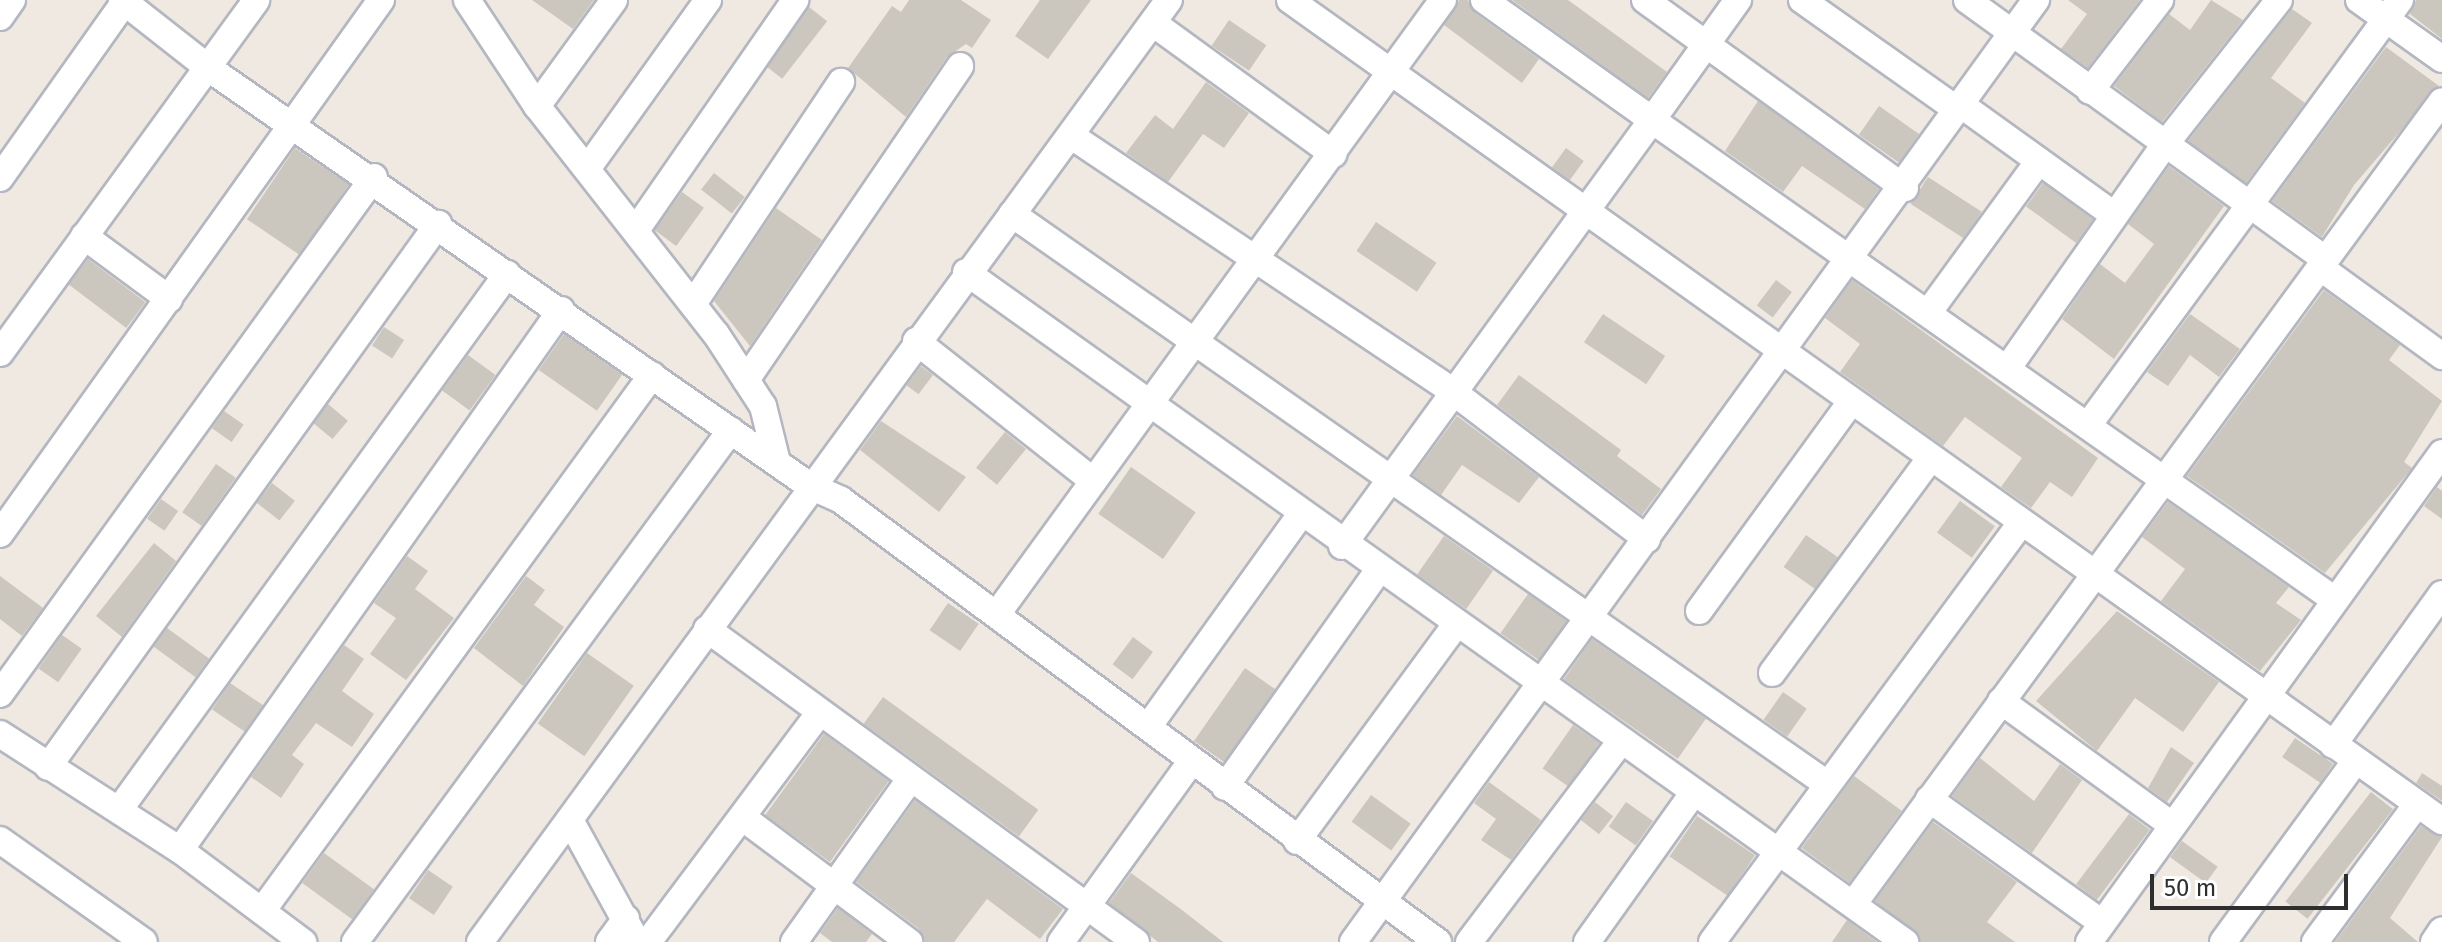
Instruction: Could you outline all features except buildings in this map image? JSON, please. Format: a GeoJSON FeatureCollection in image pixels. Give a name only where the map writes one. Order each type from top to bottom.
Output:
{"type":"FeatureCollection","features":[{"type":"Feature","properties":{"kind":"street"},"geometry":{"type":"LineString","coordinates":[[0,17],[12,0]]}},
{"type":"Feature","properties":{"kind":"street"},"geometry":{"type":"LineString","coordinates":[[4,340],[256,0]]}},
{"type":"Feature","properties":{"kind":"street"},"geometry":{"type":"LineString","coordinates":[[0,534],[381,0]]}},
{"type":"Feature","properties":{"kind":"street"},"geometry":{"type":"LineString","coordinates":[[537,106],[614,0]]}},
{"type":"Feature","properties":{"kind":"street"},"geometry":{"type":"LineString","coordinates":[[587,169],[708,0]]}},
{"type":"Feature","properties":{"kind":"street"},"geometry":{"type":"LineString","coordinates":[[636,230],[795,0]]}},
{"type":"Feature","properties":{"kind":"street"},"geometry":{"type":"LineString","coordinates":[[480,942],[966,272],[1073,137],[1169,0]]}},
{"type":"Feature","properties":{"kind":"street"},"geometry":{"type":"LineString","coordinates":[[997,614],[1443,0]]}},
{"type":"Feature","properties":{"kind":"street"},"geometry":{"type":"LineString","coordinates":[[1484,0],[2335,600]]}},
{"type":"Feature","properties":{"kind":"street"},"geometry":{"type":"LineString","coordinates":[[1645,0],[1905,188]]}},
{"type":"Feature","properties":{"kind":"street"},"geometry":{"type":"LineString","coordinates":[[1342,546],[1389,476],[1738,0]]}},
{"type":"Feature","properties":{"kind":"street"},"geometry":{"type":"LineString","coordinates":[[1802,0],[2114,215]]}},
{"type":"Feature","properties":{"kind":"street"},"geometry":{"type":"LineString","coordinates":[[1967,0],[2013,31],[2442,356]]}},
{"type":"Feature","properties":{"kind":"street"},"geometry":{"type":"LineString","coordinates":[[1353,942],[1537,684],[1905,188],[1958,107],[2036,0]]}},
{"type":"Feature","properties":{"kind":"street"},"geometry":{"type":"LineString","coordinates":[[2090,91],[2160,0]]}},
{"type":"Feature","properties":{"kind":"street"},"geometry":{"type":"LineString","coordinates":[[2007,369],[2163,147],[2279,0]]}},
{"type":"Feature","properties":{"kind":"street"},"geometry":{"type":"LineString","coordinates":[[2359,0],[2393,10],[2442,59]]}},
{"type":"Feature","properties":{"kind":"street"},"geometry":{"type":"LineString","coordinates":[[0,178],[124,1],[207,67],[374,177],[507,274],[776,458],[810,486],[841,500],[1297,841],[1438,942]]}},
{"type":"Feature","properties":{"kind":"street"},"geometry":{"type":"LineString","coordinates":[[1301,3],[1390,73],[1582,214],[2442,821]]}},
{"type":"Feature","properties":{"kind":"street"},"geometry":{"type":"LineString","coordinates":[[478,6],[537,106],[693,304],[746,380],[763,406],[776,458]]}},
{"type":"Feature","properties":{"kind":"street"},"geometry":{"type":"LineString","coordinates":[[2089,424],[2393,10]]}},
{"type":"Feature","properties":{"kind":"street"},"geometry":{"type":"LineString","coordinates":[[1153,23],[1333,154]]}},
{"type":"Feature","properties":{"kind":"street"},"geometry":{"type":"LineString","coordinates":[[746,380],[960,66]]}},
{"type":"Feature","properties":{"kind":"street"},"geometry":{"type":"LineString","coordinates":[[693,304],[841,82]]}},
{"type":"Feature","properties":{"kind":"street"},"geometry":{"type":"LineString","coordinates":[[1854,903],[2442,101]]}},
{"type":"Feature","properties":{"kind":"street"},"geometry":{"type":"LineString","coordinates":[[1073,137],[1452,391],[1647,539]]}},
{"type":"Feature","properties":{"kind":"street"},"geometry":{"type":"LineString","coordinates":[[1928,313],[2039,161]]}},
{"type":"Feature","properties":{"kind":"street"},"geometry":{"type":"LineString","coordinates":[[0,694],[374,177]]}},
{"type":"Feature","properties":{"kind":"street"},"geometry":{"type":"LineString","coordinates":[[1012,214],[1192,344],[1589,614],[1824,782]]}},
{"type":"Feature","properties":{"kind":"street"},"geometry":{"type":"LineString","coordinates":[[48,767],[438,224]]}},
{"type":"Feature","properties":{"kind":"street"},"geometry":{"type":"LineString","coordinates":[[84,236],[169,299]]}},
{"type":"Feature","properties":{"kind":"street"},"geometry":{"type":"LineString","coordinates":[[966,272],[1342,546],[1854,903],[1905,942]]}},
{"type":"Feature","properties":{"kind":"street"},"geometry":{"type":"LineString","coordinates":[[119,810],[507,274]]}},
{"type":"Feature","properties":{"kind":"street"},"geometry":{"type":"LineString","coordinates":[[180,850],[561,310]]}},
{"type":"Feature","properties":{"kind":"street"},"geometry":{"type":"LineString","coordinates":[[916,341],[1093,481]]}},
{"type":"Feature","properties":{"kind":"street"},"geometry":{"type":"LineString","coordinates":[[262,911],[652,375]]}},
{"type":"Feature","properties":{"kind":"street"},"geometry":{"type":"LineString","coordinates":[[1699,611],[1850,403]]}},
{"type":"Feature","properties":{"kind":"street"},"geometry":{"type":"LineString","coordinates":[[355,942],[731,430]]}},
{"type":"Feature","properties":{"kind":"street"},"geometry":{"type":"LineString","coordinates":[[1929,799],[2095,932],[2170,824],[2267,697],[2442,453]]}},
{"type":"Feature","properties":{"kind":"street"},"geometry":{"type":"LineString","coordinates":[[1772,673],[1929,460]]}},
{"type":"Feature","properties":{"kind":"street"},"geometry":{"type":"LineString","coordinates":[[1148,727],[1301,514]]}},
{"type":"Feature","properties":{"kind":"street"},"geometry":{"type":"LineString","coordinates":[[1712,942],[1824,782],[2021,523]]}},
{"type":"Feature","properties":{"kind":"street"},"geometry":{"type":"LineString","coordinates":[[1225,787],[1378,571]]}},
{"type":"Feature","properties":{"kind":"street"},"geometry":{"type":"LineString","coordinates":[[2333,745],[2442,594]]}},
{"type":"Feature","properties":{"kind":"street"},"geometry":{"type":"LineString","coordinates":[[1297,841],[1455,626]]}},
{"type":"Feature","properties":{"kind":"street"},"geometry":{"type":"LineString","coordinates":[[707,629],[1136,942]]}},
{"type":"Feature","properties":{"kind":"street"},"geometry":{"type":"LineString","coordinates":[[2001,701],[2170,824]]}},
{"type":"Feature","properties":{"kind":"street"},"geometry":{"type":"LineString","coordinates":[[648,942],[820,712]]}},
{"type":"Feature","properties":{"kind":"street"},"geometry":{"type":"LineString","coordinates":[[0,734],[180,850],[303,942]]}},
{"type":"Feature","properties":{"kind":"street"},"geometry":{"type":"LineString","coordinates":[[1469,942],[1620,742]]}},
{"type":"Feature","properties":{"kind":"street"},"geometry":{"type":"LineString","coordinates":[[2223,942],[2356,760]]}},
{"type":"Feature","properties":{"kind":"street"},"geometry":{"type":"LineString","coordinates":[[1061,942],[1191,762]]}},
{"type":"Feature","properties":{"kind":"street"},"geometry":{"type":"LineString","coordinates":[[794,942],[911,778]]}},
{"type":"Feature","properties":{"kind":"street"},"geometry":{"type":"LineString","coordinates":[[1587,942],[1694,792]]}},
{"type":"Feature","properties":{"kind":"street"},"geometry":{"type":"LineString","coordinates":[[2315,942],[2417,804]]}},
{"type":"Feature","properties":{"kind":"street"},"geometry":{"type":"LineString","coordinates":[[742,817],[909,942]]}},
{"type":"Feature","properties":{"kind":"street"},"geometry":{"type":"LineString","coordinates":[[570,820],[632,931],[609,942]]}},
{"type":"Feature","properties":{"kind":"street"},"geometry":{"type":"LineString","coordinates":[[0,840],[144,942]]}},
{"type":"Feature","properties":{"kind":"street"},"geometry":{"type":"LineString","coordinates":[[2434,942],[2442,930]]}}]}
